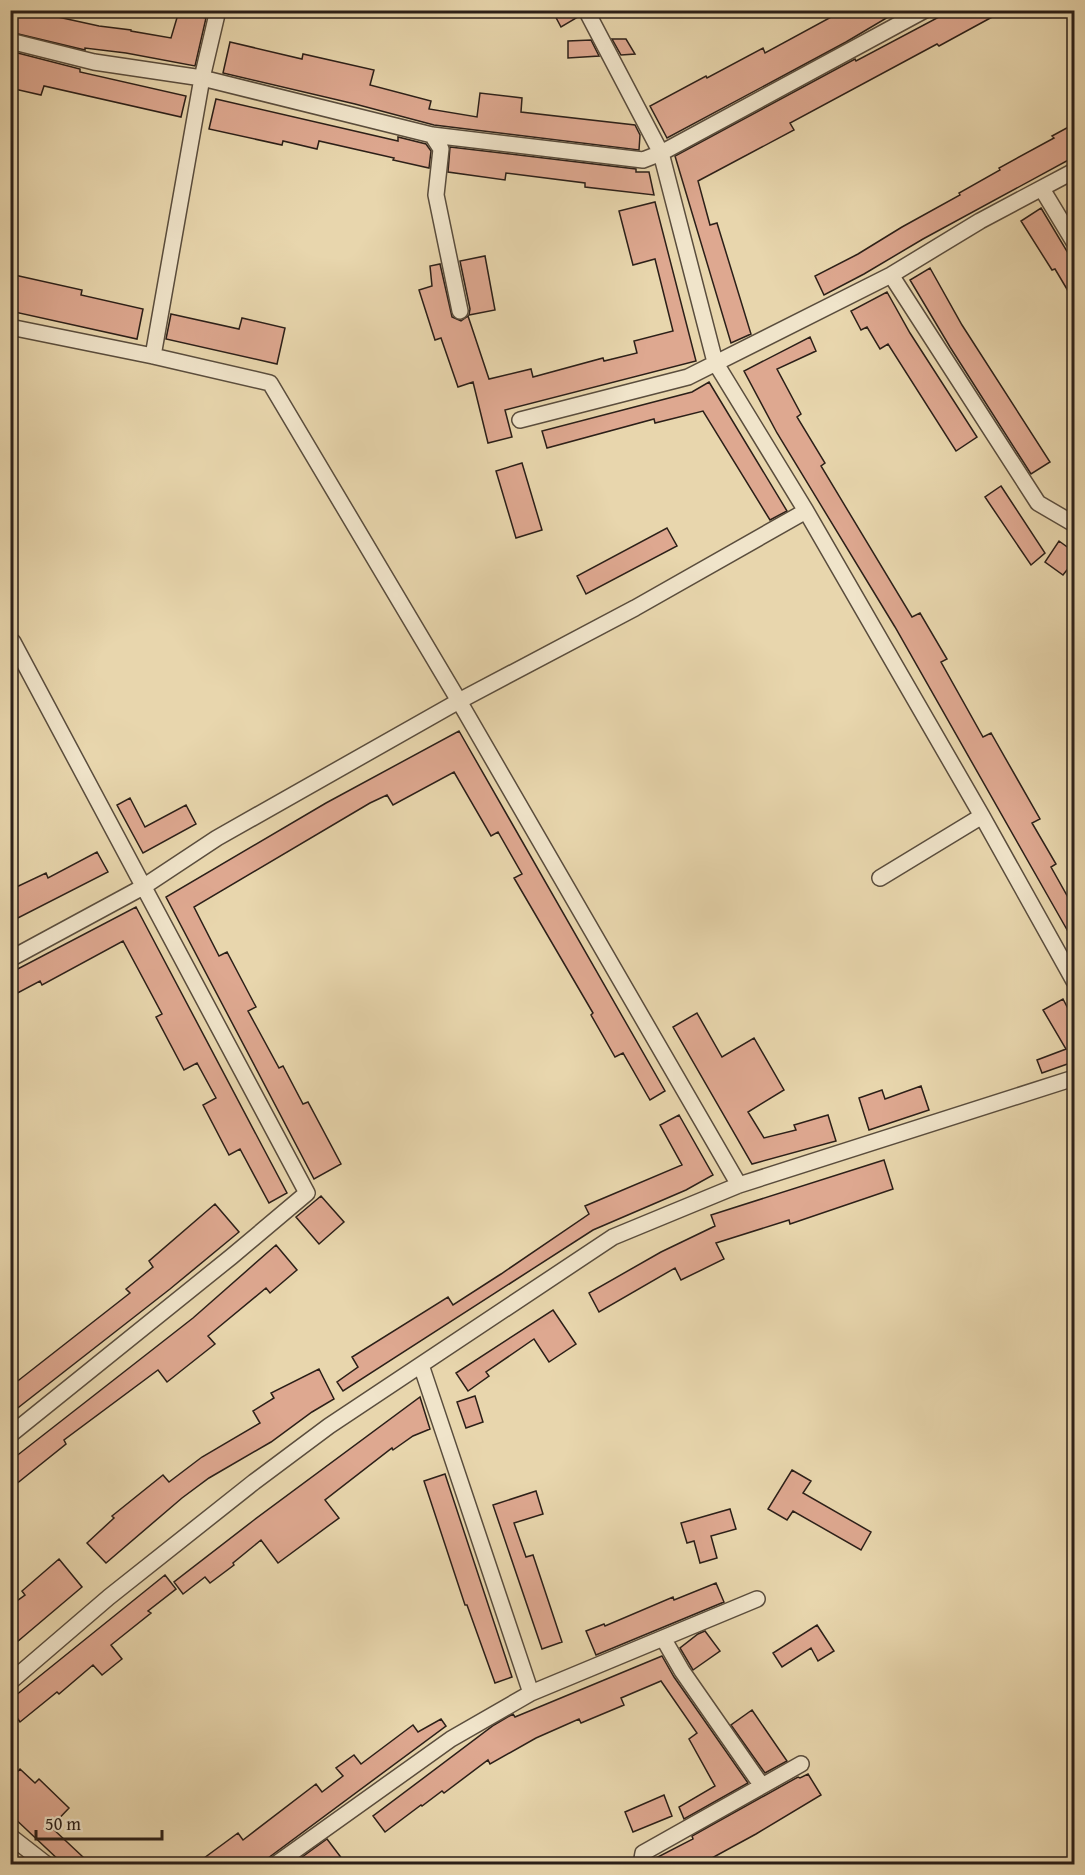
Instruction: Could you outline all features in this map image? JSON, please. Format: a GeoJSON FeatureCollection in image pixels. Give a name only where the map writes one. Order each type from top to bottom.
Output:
{"type":"FeatureCollection","features":[{"type":"Feature","properties":{"kind":"street"},"geometry":{"type":"LineString","coordinates":[[153,356],[202,78],[218,10]]}},
{"type":"Feature","properties":{"kind":"street"},"geometry":{"type":"LineString","coordinates":[[586,10],[661,153],[715,362],[806,511],[982,816],[1074,981]]}},
{"type":"Feature","properties":{"kind":"street"},"geometry":{"type":"LineString","coordinates":[[10,41],[94,62],[202,78],[432,135],[643,160],[661,153],[925,10]]}},
{"type":"Feature","properties":{"kind":"street"},"geometry":{"type":"LineString","coordinates":[[432,135],[441,149],[436,195],[460,311]]}},
{"type":"Feature","properties":{"kind":"street"},"geometry":{"type":"LineString","coordinates":[[520,420],[688,377],[891,274],[1074,171]]}},
{"type":"Feature","properties":{"kind":"street"},"geometry":{"type":"LineString","coordinates":[[1042,189],[1074,242]]}},
{"type":"Feature","properties":{"kind":"street"},"geometry":{"type":"LineString","coordinates":[[891,274],[1038,504],[1074,524]]}},
{"type":"Feature","properties":{"kind":"street"},"geometry":{"type":"LineString","coordinates":[[10,327],[270,383],[459,701],[739,1185]]}},
{"type":"Feature","properties":{"kind":"street"},"geometry":{"type":"LineString","coordinates":[[10,959],[143,887],[217,838],[459,701],[635,608],[806,511]]}},
{"type":"Feature","properties":{"kind":"street"},"geometry":{"type":"LineString","coordinates":[[10,642],[13,642],[19,652],[307,1193],[222,1265],[10,1435]]}},
{"type":"Feature","properties":{"kind":"street"},"geometry":{"type":"LineString","coordinates":[[880,878],[982,816]]}},
{"type":"Feature","properties":{"kind":"street"},"geometry":{"type":"LineString","coordinates":[[10,1682],[109,1597],[254,1482],[329,1426],[613,1238],[739,1185],[1074,1078]]}},
{"type":"Feature","properties":{"kind":"street"},"geometry":{"type":"LineString","coordinates":[[421,1365],[531,1692]]}},
{"type":"Feature","properties":{"kind":"street"},"geometry":{"type":"LineString","coordinates":[[276,1864],[451,1739],[531,1692],[757,1599]]}},
{"type":"Feature","properties":{"kind":"street"},"geometry":{"type":"LineString","coordinates":[[663,1638],[682,1671],[762,1786]]}},
{"type":"Feature","properties":{"kind":"street"},"geometry":{"type":"LineString","coordinates":[[641,1864],[643,1853],[801,1764]]}},
{"type":"Feature","properties":{"kind":"street"},"geometry":{"type":"LineString","coordinates":[[10,1836],[46,1864]]}},
{"type":"Feature","properties":{"kind":"building"},"geometry":{"type":"Polygon","coordinates":[[[10,10],[26,10],[99,26],[171,38],[179,11],[206,18],[195,66],[126,53],[85,48],[85,50],[10,32],[10,10]]]}},
{"type":"Feature","properties":{"kind":"building"},"geometry":{"type":"Polygon","coordinates":[[[552,10],[576,10],[578,17],[561,27],[552,10]]]}},
{"type":"Feature","properties":{"kind":"building"},"geometry":{"type":"Polygon","coordinates":[[[844,10],[900,10],[846,42],[667,138],[650,106],[763,48],[765,53],[844,10]]]}},
{"type":"Feature","properties":{"kind":"building"},"geometry":{"type":"Polygon","coordinates":[[[952,10],[1005,10],[790,123],[794,130],[698,181],[710,225],[717,223],[751,334],[731,343],[675,156],[855,59],[856,61],[952,10]]]}},
{"type":"Feature","properties":{"kind":"building"},"geometry":{"type":"Polygon","coordinates":[[[612,39],[626,39],[635,54],[621,55],[612,39]]]}},
{"type":"Feature","properties":{"kind":"building"},"geometry":{"type":"Polygon","coordinates":[[[591,40],[599,56],[568,58],[568,41],[591,40]]]}},
{"type":"Feature","properties":{"kind":"building"},"geometry":{"type":"Polygon","coordinates":[[[230,42],[302,59],[303,54],[374,70],[370,85],[431,101],[429,109],[477,117],[480,93],[522,98],[521,112],[635,125],[640,135],[639,150],[434,125],[223,73],[230,42]]]}},
{"type":"Feature","properties":{"kind":"building"},"geometry":{"type":"Polygon","coordinates":[[[10,51],[80,69],[80,72],[186,96],[181,117],[44,86],[41,95],[10,88],[10,51]]]}},
{"type":"Feature","properties":{"kind":"building"},"geometry":{"type":"Polygon","coordinates":[[[216,99],[398,141],[398,137],[426,144],[431,151],[429,168],[319,141],[317,149],[283,141],[282,145],[209,129],[216,99]]]}},
{"type":"Feature","properties":{"kind":"building"},"geometry":{"type":"Polygon","coordinates":[[[1074,124],[1074,157],[824,295],[815,276],[960,195],[959,193],[1000,170],[999,168],[1054,138],[1052,136],[1074,124]]]}},
{"type":"Feature","properties":{"kind":"building"},"geometry":{"type":"Polygon","coordinates":[[[450,147],[649,172],[654,195],[585,187],[585,183],[506,173],[505,180],[448,172],[450,147]]]}},
{"type":"Feature","properties":{"kind":"building"},"geometry":{"type":"Polygon","coordinates":[[[655,202],[696,361],[505,410],[512,437],[488,443],[473,382],[458,387],[441,338],[435,340],[419,290],[432,286],[430,266],[440,264],[452,317],[461,321],[468,316],[489,379],[531,369],[533,377],[603,358],[604,361],[637,353],[634,341],[673,331],[655,259],[633,265],[619,211],[655,202]]]}},
{"type":"Feature","properties":{"kind":"building"},"geometry":{"type":"Polygon","coordinates":[[[1041,208],[1074,263],[1074,301],[1055,269],[1052,270],[1021,221],[1041,208]]]}},
{"type":"Feature","properties":{"kind":"building"},"geometry":{"type":"Polygon","coordinates":[[[485,256],[495,310],[469,315],[470,309],[460,261],[485,256]]]}},
{"type":"Feature","properties":{"kind":"building"},"geometry":{"type":"Polygon","coordinates":[[[930,268],[962,325],[1050,462],[1031,474],[910,280],[930,268]]]}},
{"type":"Feature","properties":{"kind":"building"},"geometry":{"type":"Polygon","coordinates":[[[10,274],[82,290],[81,295],[143,309],[137,339],[10,311],[10,274]]]}},
{"type":"Feature","properties":{"kind":"building"},"geometry":{"type":"Polygon","coordinates":[[[887,292],[910,333],[977,437],[956,451],[888,344],[880,349],[867,327],[861,330],[851,311],[887,292]]]}},
{"type":"Feature","properties":{"kind":"building"},"geometry":{"type":"Polygon","coordinates":[[[171,314],[239,329],[242,318],[285,328],[277,364],[166,339],[171,314]]]}},
{"type":"Feature","properties":{"kind":"building"},"geometry":{"type":"Polygon","coordinates":[[[810,337],[816,351],[777,369],[801,414],[797,417],[825,463],[821,466],[912,617],[920,613],[947,659],[941,662],[983,737],[991,733],[1040,819],[1032,823],[1056,864],[1051,867],[1074,908],[1074,942],[895,627],[777,433],[744,371],[810,337]]]}},
{"type":"Feature","properties":{"kind":"building"},"geometry":{"type":"Polygon","coordinates":[[[709,382],[787,511],[770,520],[703,411],[655,423],[654,419],[547,448],[542,431],[692,392],[709,382]]]}},
{"type":"Feature","properties":{"kind":"building"},"geometry":{"type":"Polygon","coordinates":[[[522,463],[542,530],[516,538],[496,471],[522,463]]]}},
{"type":"Feature","properties":{"kind":"building"},"geometry":{"type":"Polygon","coordinates":[[[1001,486],[1045,553],[1031,565],[985,497],[1001,486]]]}},
{"type":"Feature","properties":{"kind":"building"},"geometry":{"type":"Polygon","coordinates":[[[667,528],[677,546],[586,594],[577,576],[667,528]]]}},
{"type":"Feature","properties":{"kind":"building"},"geometry":{"type":"Polygon","coordinates":[[[1059,541],[1074,552],[1074,561],[1063,575],[1045,562],[1059,541]]]}},
{"type":"Feature","properties":{"kind":"building"},"geometry":{"type":"Polygon","coordinates":[[[459,731],[665,1091],[650,1100],[623,1053],[615,1057],[591,1015],[593,1013],[514,878],[522,874],[498,832],[491,836],[454,772],[393,805],[387,795],[370,803],[194,907],[219,956],[227,952],[256,1007],[248,1011],[279,1068],[283,1066],[303,1104],[308,1102],[341,1164],[314,1179],[166,897],[326,803],[459,731]]]}},
{"type":"Feature","properties":{"kind":"building"},"geometry":{"type":"Polygon","coordinates":[[[130,798],[145,827],[186,805],[196,824],[143,853],[117,805],[130,798]]]}},
{"type":"Feature","properties":{"kind":"building"},"geometry":{"type":"Polygon","coordinates":[[[97,852],[108,872],[10,922],[10,890],[46,873],[48,878],[97,852]]]}},
{"type":"Feature","properties":{"kind":"building"},"geometry":{"type":"Polygon","coordinates":[[[136,907],[287,1193],[269,1203],[240,1149],[229,1155],[203,1105],[216,1098],[197,1063],[184,1070],[156,1017],[162,1014],[123,941],[42,985],[40,981],[10,997],[10,973],[136,907]]]}},
{"type":"Feature","properties":{"kind":"building"},"geometry":{"type":"Polygon","coordinates":[[[1063,999],[1074,1020],[1074,1065],[1073,1062],[1042,1073],[1037,1060],[1066,1049],[1043,1010],[1063,999]]]}},
{"type":"Feature","properties":{"kind":"building"},"geometry":{"type":"Polygon","coordinates":[[[697,1013],[722,1057],[754,1038],[784,1090],[748,1112],[764,1138],[796,1130],[794,1125],[828,1115],[836,1141],[752,1164],[673,1027],[697,1013]]]}},
{"type":"Feature","properties":{"kind":"building"},"geometry":{"type":"Polygon","coordinates":[[[921,1086],[929,1110],[869,1130],[859,1098],[882,1090],[885,1099],[921,1086]]]}},
{"type":"Feature","properties":{"kind":"building"},"geometry":{"type":"Polygon","coordinates":[[[679,1115],[713,1175],[686,1190],[593,1230],[343,1391],[337,1382],[358,1367],[352,1357],[448,1297],[453,1305],[501,1274],[589,1214],[585,1206],[682,1165],[660,1125],[679,1115]]]}},
{"type":"Feature","properties":{"kind":"building"},"geometry":{"type":"Polygon","coordinates":[[[884,1160],[893,1189],[790,1224],[789,1220],[716,1243],[724,1259],[681,1280],[675,1268],[599,1312],[589,1293],[661,1252],[715,1226],[711,1215],[884,1160]]]}},
{"type":"Feature","properties":{"kind":"building"},"geometry":{"type":"Polygon","coordinates":[[[321,1196],[344,1222],[319,1244],[296,1217],[321,1196]]]}},
{"type":"Feature","properties":{"kind":"building"},"geometry":{"type":"Polygon","coordinates":[[[215,1204],[239,1232],[10,1414],[10,1387],[130,1293],[126,1289],[153,1267],[149,1261],[215,1204]]]}},
{"type":"Feature","properties":{"kind":"building"},"geometry":{"type":"Polygon","coordinates":[[[276,1245],[297,1270],[270,1293],[266,1288],[208,1336],[215,1344],[167,1382],[158,1370],[64,1440],[66,1444],[10,1489],[10,1461],[193,1318],[276,1245]]]}},
{"type":"Feature","properties":{"kind":"building"},"geometry":{"type":"Polygon","coordinates":[[[553,1310],[576,1344],[549,1362],[534,1339],[486,1372],[489,1376],[468,1391],[456,1373],[553,1310]]]}},
{"type":"Feature","properties":{"kind":"building"},"geometry":{"type":"Polygon","coordinates":[[[319,1369],[334,1399],[271,1442],[209,1478],[106,1563],[87,1543],[114,1518],[112,1516],[163,1475],[169,1482],[202,1457],[260,1423],[253,1411],[274,1398],[271,1393],[319,1369]]]}},
{"type":"Feature","properties":{"kind":"building"},"geometry":{"type":"Polygon","coordinates":[[[475,1396],[483,1422],[466,1428],[457,1402],[475,1396]]]}},
{"type":"Feature","properties":{"kind":"building"},"geometry":{"type":"Polygon","coordinates":[[[420,1397],[430,1429],[413,1436],[393,1450],[392,1448],[325,1500],[339,1518],[278,1563],[261,1540],[210,1583],[205,1577],[183,1594],[174,1582],[420,1397]]]}},
{"type":"Feature","properties":{"kind":"building"},"geometry":{"type":"Polygon","coordinates":[[[792,1470],[811,1481],[803,1493],[871,1532],[861,1550],[793,1511],[787,1520],[768,1509],[792,1470]]]}},
{"type":"Feature","properties":{"kind":"building"},"geometry":{"type":"Polygon","coordinates":[[[445,1474],[512,1677],[495,1683],[467,1605],[465,1605],[424,1481],[445,1474]]]}},
{"type":"Feature","properties":{"kind":"building"},"geometry":{"type":"Polygon","coordinates":[[[536,1491],[543,1514],[514,1523],[526,1557],[533,1555],[562,1642],[542,1649],[493,1505],[536,1491]]]}},
{"type":"Feature","properties":{"kind":"building"},"geometry":{"type":"Polygon","coordinates":[[[730,1509],[736,1529],[711,1536],[717,1558],[700,1563],[694,1541],[687,1543],[681,1523],[730,1509]]]}},
{"type":"Feature","properties":{"kind":"building"},"geometry":{"type":"Polygon","coordinates":[[[59,1559],[82,1587],[17,1642],[10,1634],[10,1606],[25,1595],[22,1591],[59,1559]]]}},
{"type":"Feature","properties":{"kind":"building"},"geometry":{"type":"Polygon","coordinates":[[[165,1575],[176,1589],[148,1611],[151,1613],[111,1645],[122,1659],[102,1675],[93,1665],[59,1694],[57,1692],[20,1722],[18,1719],[10,1725],[10,1700],[165,1575]]]}},
{"type":"Feature","properties":{"kind":"building"},"geometry":{"type":"Polygon","coordinates":[[[716,1583],[724,1602],[596,1655],[586,1631],[604,1624],[605,1626],[673,1597],[674,1600],[716,1583]]]}},
{"type":"Feature","properties":{"kind":"building"},"geometry":{"type":"Polygon","coordinates":[[[817,1625],[834,1651],[818,1661],[811,1648],[782,1667],[773,1653],[817,1625]]]}},
{"type":"Feature","properties":{"kind":"building"},"geometry":{"type":"Polygon","coordinates":[[[705,1631],[720,1651],[693,1670],[680,1648],[705,1631]]]}},
{"type":"Feature","properties":{"kind":"building"},"geometry":{"type":"Polygon","coordinates":[[[662,1656],[674,1677],[748,1783],[684,1819],[679,1807],[715,1786],[689,1739],[697,1733],[661,1681],[621,1698],[624,1705],[581,1723],[579,1719],[536,1738],[490,1764],[488,1760],[444,1793],[442,1791],[385,1832],[373,1816],[494,1725],[513,1714],[515,1717],[662,1656]]]}},
{"type":"Feature","properties":{"kind":"building"},"geometry":{"type":"Polygon","coordinates":[[[752,1710],[787,1761],[765,1773],[731,1725],[752,1710]]]}},
{"type":"Feature","properties":{"kind":"building"},"geometry":{"type":"Polygon","coordinates":[[[441,1719],[446,1726],[260,1864],[196,1864],[238,1833],[243,1840],[316,1784],[322,1792],[343,1776],[336,1768],[354,1755],[361,1764],[413,1725],[418,1732],[441,1719]]]}},
{"type":"Feature","properties":{"kind":"building"},"geometry":{"type":"Polygon","coordinates":[[[20,1769],[35,1783],[39,1779],[69,1808],[51,1827],[83,1857],[77,1864],[63,1864],[10,1814],[10,1780],[20,1769]]]}},
{"type":"Feature","properties":{"kind":"building"},"geometry":{"type":"Polygon","coordinates":[[[808,1774],[821,1795],[756,1834],[701,1864],[651,1864],[652,1860],[693,1839],[692,1836],[798,1777],[808,1774]]]}},
{"type":"Feature","properties":{"kind":"building"},"geometry":{"type":"Polygon","coordinates":[[[664,1795],[672,1816],[633,1832],[625,1812],[664,1795]]]}},
{"type":"Feature","properties":{"kind":"building"},"geometry":{"type":"Polygon","coordinates":[[[327,1839],[346,1864],[302,1864],[298,1860],[327,1839]]]}}]}
